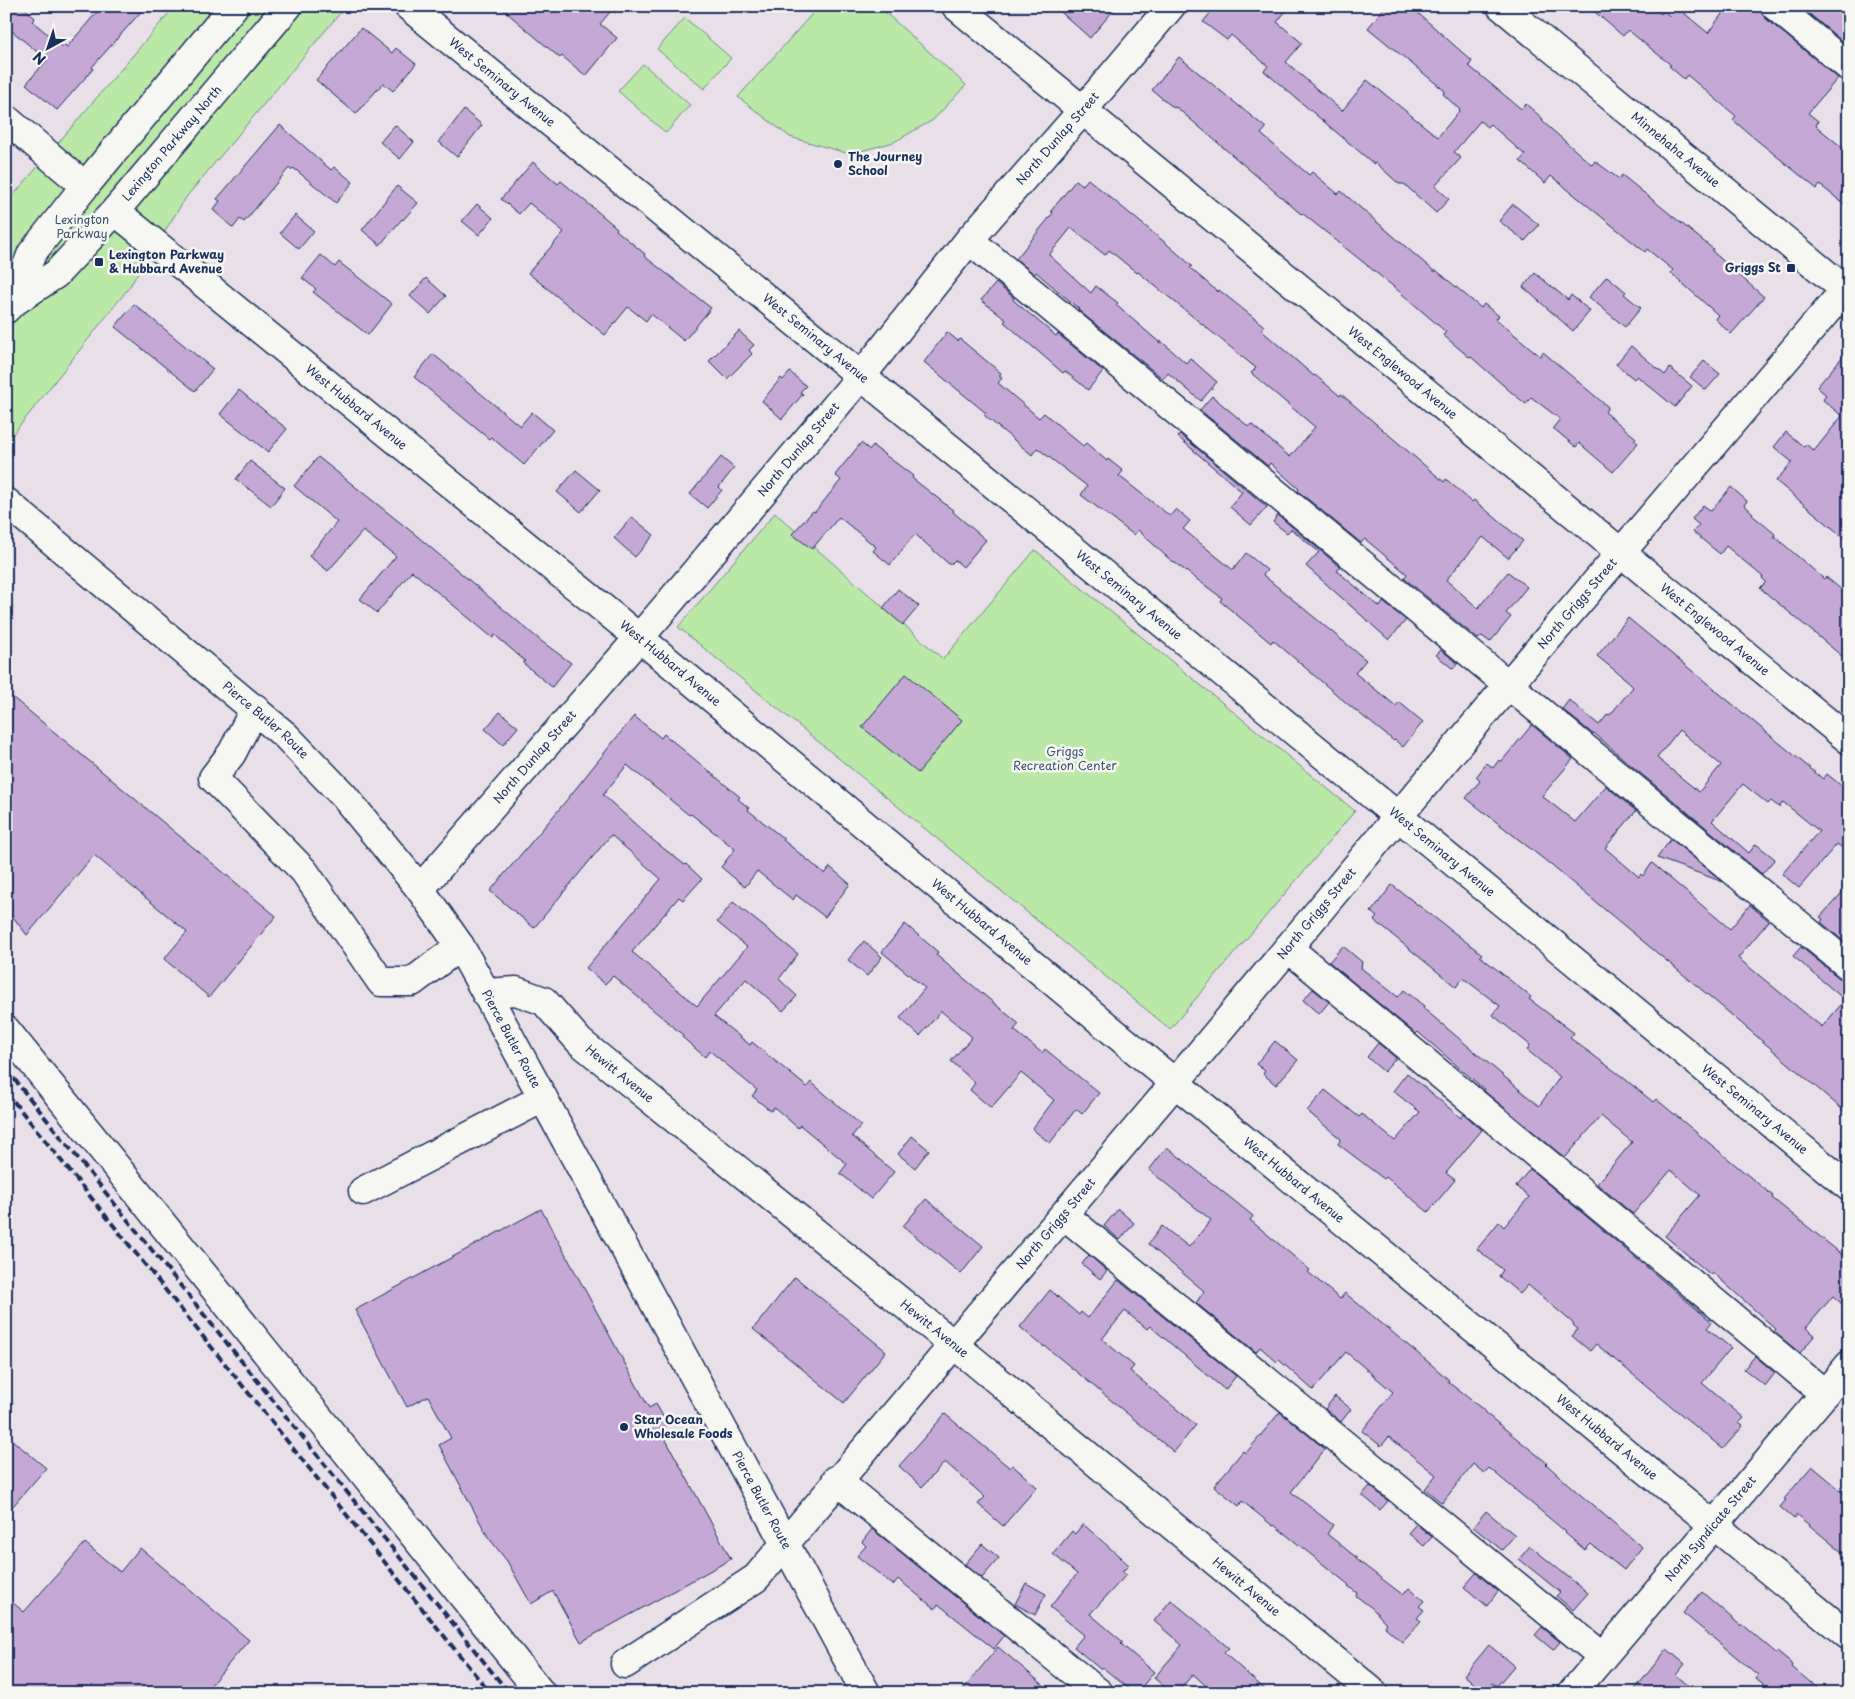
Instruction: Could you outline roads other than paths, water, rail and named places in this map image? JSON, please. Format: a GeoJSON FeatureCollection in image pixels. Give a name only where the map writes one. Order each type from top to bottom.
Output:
{"type":"FeatureCollection","features":[{"type":"Feature","properties":{"kind":"street","name":"Lexington Parkway North"},"geometry":{"type":"LineString","coordinates":[[9,306],[32,253],[234,6]]}},
{"type":"Feature","properties":{"kind":"street","name":"Lexington Parkway North"},"geometry":{"type":"LineString","coordinates":[[9,306],[56,274],[115,211],[288,6]]}},
{"type":"Feature","properties":{"kind":"street","name":"West Seminary Avenue"},"geometry":{"type":"LineString","coordinates":[[408,6],[862,375],[1849,1187]]}},
{"type":"Feature","properties":{"kind":"street","name":"West Englewood Avenue"},"geometry":{"type":"LineString","coordinates":[[956,6],[1849,740]]}},
{"type":"Feature","properties":{"kind":"street","name":"North Dunlap Street"},"geometry":{"type":"LineString","coordinates":[[420,889],[639,638],[862,375],[969,240],[1171,6]]}},
{"type":"Feature","properties":{"kind":"street","name":"Minnehaha Avenue"},"geometry":{"type":"LineString","coordinates":[[1501,6],[1847,290]]}},
{"type":"Feature","properties":{"kind":"street"},"geometry":{"type":"LineString","coordinates":[[1775,6],[1849,67]]}},
{"type":"Feature","properties":{"kind":"street"},"geometry":{"type":"LineString","coordinates":[[6,119],[85,186]]}},
{"type":"Feature","properties":{"kind":"street","name":"West Hubbard Avenue"},"geometry":{"type":"LineString","coordinates":[[115,211],[639,638],[1175,1083],[1715,1524],[1849,1636]]}},
{"type":"Feature","properties":{"kind":"street"},"geometry":{"type":"LineString","coordinates":[[969,240],[1849,966]]}},
{"type":"Feature","properties":{"kind":"street","name":"North Griggs Street"},"geometry":{"type":"LineString","coordinates":[[625,1664],[756,1578],[836,1480],[1064,1215],[1508,684],[1847,290]]}},
{"type":"Feature","properties":{"kind":"street","name":"Pierce Butler Route"},"geometry":{"type":"LineString","coordinates":[[6,502],[255,708],[286,736],[344,796],[420,889],[460,946],[866,1693]]}},
{"type":"Feature","properties":{"kind":"street"},"geometry":{"type":"LineString","coordinates":[[255,708],[232,753],[213,778],[304,872],[381,982],[412,982],[460,946]]}},
{"type":"Feature","properties":{"kind":"street"},"geometry":{"type":"LineString","coordinates":[[1288,948],[1825,1394]]}},
{"type":"Feature","properties":{"kind":"street","name":"Hewitt Avenue"},"geometry":{"type":"LineString","coordinates":[[486,993],[516,991],[544,1001],[580,1042],[954,1345],[1374,1693]]}},
{"type":"Feature","properties":{"kind":"street"},"geometry":{"type":"LineString","coordinates":[[6,1030],[541,1693]]}},
{"type":"Feature","properties":{"kind":"street"},"geometry":{"type":"LineString","coordinates":[[363,1191],[544,1098]]}},
{"type":"Feature","properties":{"kind":"street"},"geometry":{"type":"LineString","coordinates":[[1064,1215],[1602,1656]]}},
{"type":"Feature","properties":{"kind":"street","name":"North Syndicate Street"},"geometry":{"type":"LineString","coordinates":[[1572,1693],[1849,1364]]}},
{"type":"Feature","properties":{"kind":"street"},"geometry":{"type":"LineString","coordinates":[[836,1480],[1099,1693]]}},
{"type":"Feature","properties":{"kind":"railway"},"geometry":{"type":"LineString","coordinates":[[6,1069],[509,1693]]}},
{"type":"Feature","properties":{"kind":"railway"},"geometry":{"type":"LineString","coordinates":[[6,1092],[490,1693]]}},
{"type":"Feature","properties":{"kind":"place","name":"The Journey School"},"geometry":{"type":"Point","coordinates":[838,164]}},
{"type":"Feature","properties":{"kind":"place","name":"Lexington Parkway & Hubbard Avenue"},"geometry":{"type":"Point","coordinates":[99,262]}},
{"type":"Feature","properties":{"kind":"place","name":"Griggs St"},"geometry":{"type":"Point","coordinates":[1791,268]}},
{"type":"Feature","properties":{"kind":"place","name":"Star Ocean Wholesale Foods"},"geometry":{"type":"Point","coordinates":[624,1427]}},
{"type":"Feature","properties":{"kind":"park label","name":"Lexington Parkway"},"geometry":{"type":"Point","coordinates":[82,227]}},
{"type":"Feature","properties":{"kind":"park label","name":"Griggs Recreation Center"},"geometry":{"type":"Point","coordinates":[1065,759]}}]}
